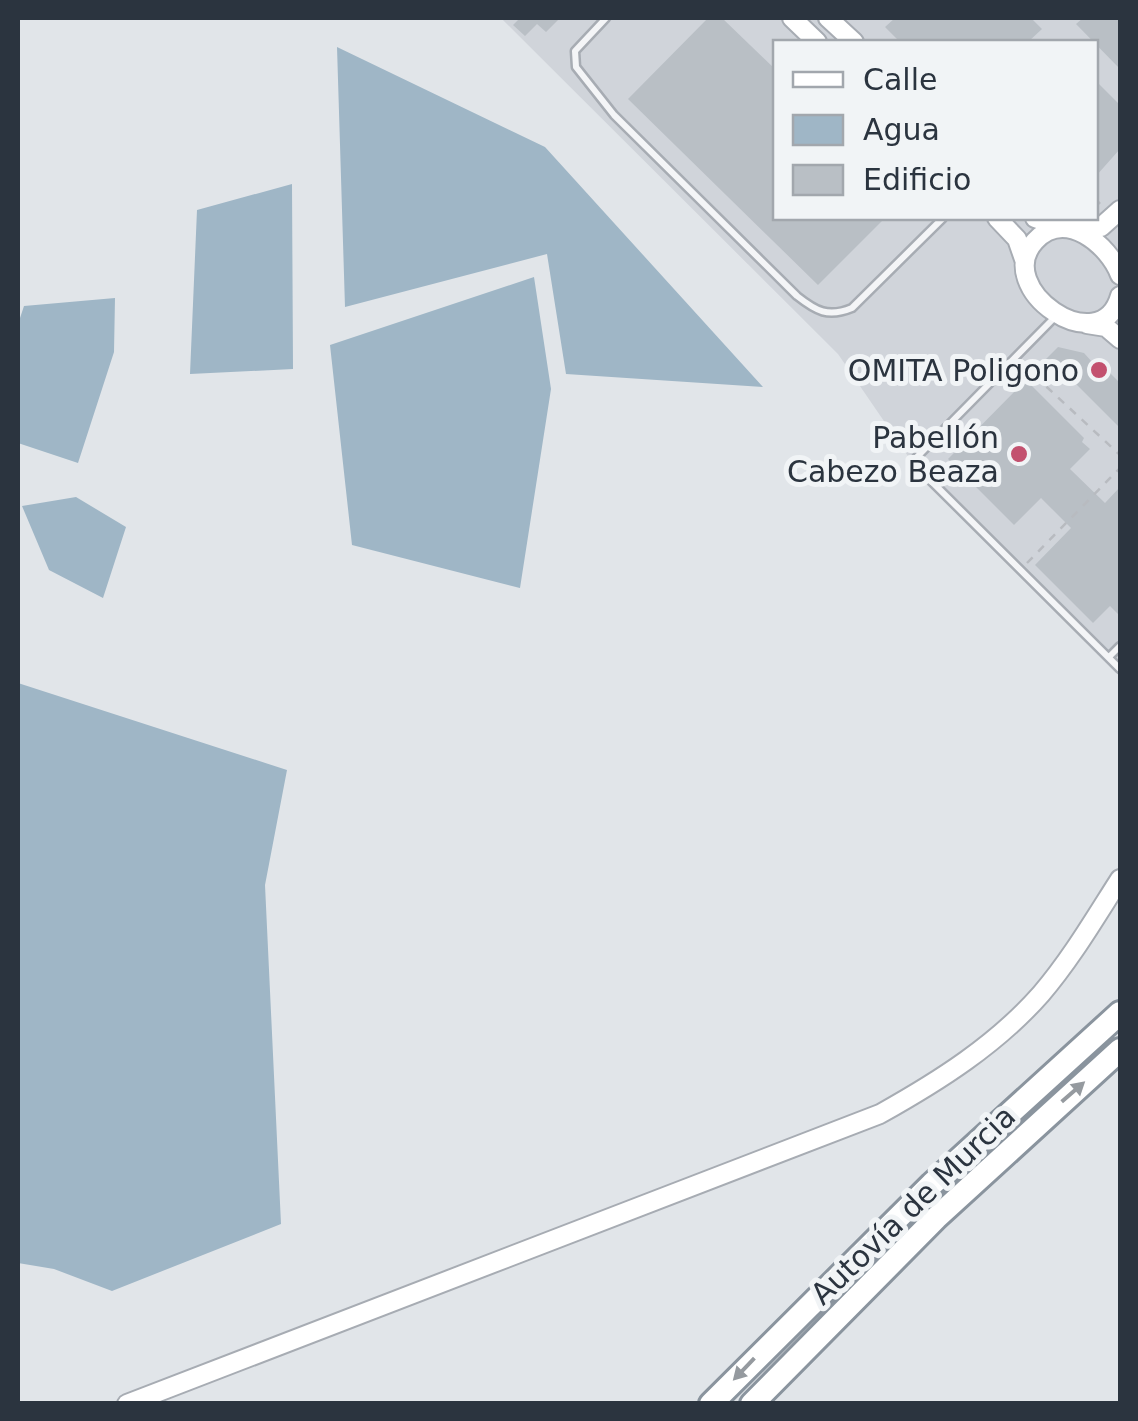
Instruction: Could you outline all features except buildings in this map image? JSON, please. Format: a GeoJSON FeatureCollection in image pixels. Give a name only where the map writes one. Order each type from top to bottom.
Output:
{"type":"FeatureCollection","features":[{"type":"Feature","properties":{"kind":"highway","name":"Autovía de Murcia"},"geometry":{"type":"LineString","coordinates":[[712,1404],[932,1184],[1120,1013]]}},
{"type":"Feature","properties":{"kind":"highway","name":"Autovía de Murcia"},"geometry":{"type":"LineString","coordinates":[[752,1404],[936,1218],[1120,1051]]}},
{"type":"Feature","properties":{"kind":"main road"},"geometry":{"type":"LineString","coordinates":[[792,18],[819,40]]}},
{"type":"Feature","properties":{"kind":"main road"},"geometry":{"type":"LineString","coordinates":[[1025,266],[1026,255],[1045,232],[1101,227],[1120,210]]}},
{"type":"Feature","properties":{"kind":"main road"},"geometry":{"type":"LineString","coordinates":[[998,220],[1017,239],[1032,287],[1057,315],[1106,328],[1120,340]]}},
{"type":"Feature","properties":{"kind":"main road"},"geometry":{"type":"LineString","coordinates":[[1041,220],[1070,229],[1102,246],[1120,275]]}},
{"type":"Feature","properties":{"kind":"main road"},"geometry":{"type":"LineString","coordinates":[[1081,323],[1103,319],[1120,296]]}},
{"type":"Feature","properties":{"kind":"main road"},"geometry":{"type":"LineString","coordinates":[[127,1404],[880,1114],[940,1081],[1000,1036],[1068,960],[1120,879]]}},
{"type":"Feature","properties":{"kind":"lane"},"geometry":{"type":"LineString","coordinates":[[606,18],[575,51],[576,67],[614,116],[797,296],[818,312],[852,308],[940,220]]}},
{"type":"Feature","properties":{"kind":"lane"},"geometry":{"type":"LineString","coordinates":[[1057,315],[912,462],[1120,669]]}},
{"type":"Feature","properties":{"kind":"lane"},"geometry":{"type":"LineString","coordinates":[[1109,658],[1120,646]]}},
{"type":"Feature","properties":{"kind":"path"},"geometry":{"type":"LineString","coordinates":[[1015,357],[1120,455]]}},
{"type":"Feature","properties":{"kind":"path"},"geometry":{"type":"LineString","coordinates":[[1020,570],[1120,468]]}},
{"type":"Feature","properties":{"kind":"shaded area"},"geometry":{"type":"Polygon","coordinates":[[[501,18],[1120,18],[1120,669],[912,462],[838,354],[501,18]]]}},
{"type":"Feature","properties":{"kind":"water"},"geometry":{"type":"Polygon","coordinates":[[[337,47],[545,147],[763,387],[566,374],[547,254],[345,307],[337,47]]]}},
{"type":"Feature","properties":{"kind":"water"},"geometry":{"type":"Polygon","coordinates":[[[292,184],[293,369],[190,374],[197,210],[292,184]]]}},
{"type":"Feature","properties":{"kind":"water"},"geometry":{"type":"Polygon","coordinates":[[[534,277],[551,389],[520,588],[352,545],[330,345],[534,277]]]}},
{"type":"Feature","properties":{"kind":"water"},"geometry":{"type":"Polygon","coordinates":[[[115,298],[114,352],[78,463],[18,443],[18,324],[24,306],[115,298]]]}},
{"type":"Feature","properties":{"kind":"water"},"geometry":{"type":"Polygon","coordinates":[[[76,497],[126,527],[103,598],[49,570],[22,506],[76,497]]]}},
{"type":"Feature","properties":{"kind":"water"},"geometry":{"type":"Polygon","coordinates":[[[18,683],[287,770],[265,885],[281,1224],[112,1291],[54,1269],[18,1263],[18,683]]]}},
{"type":"Feature","properties":{"kind":"place","name":"OMITA Poligono"},"geometry":{"type":"Point","coordinates":[1099,370]}},
{"type":"Feature","properties":{"kind":"place","name":"Pabellón Cabezo Beaza"},"geometry":{"type":"Point","coordinates":[1019,454]}}]}
